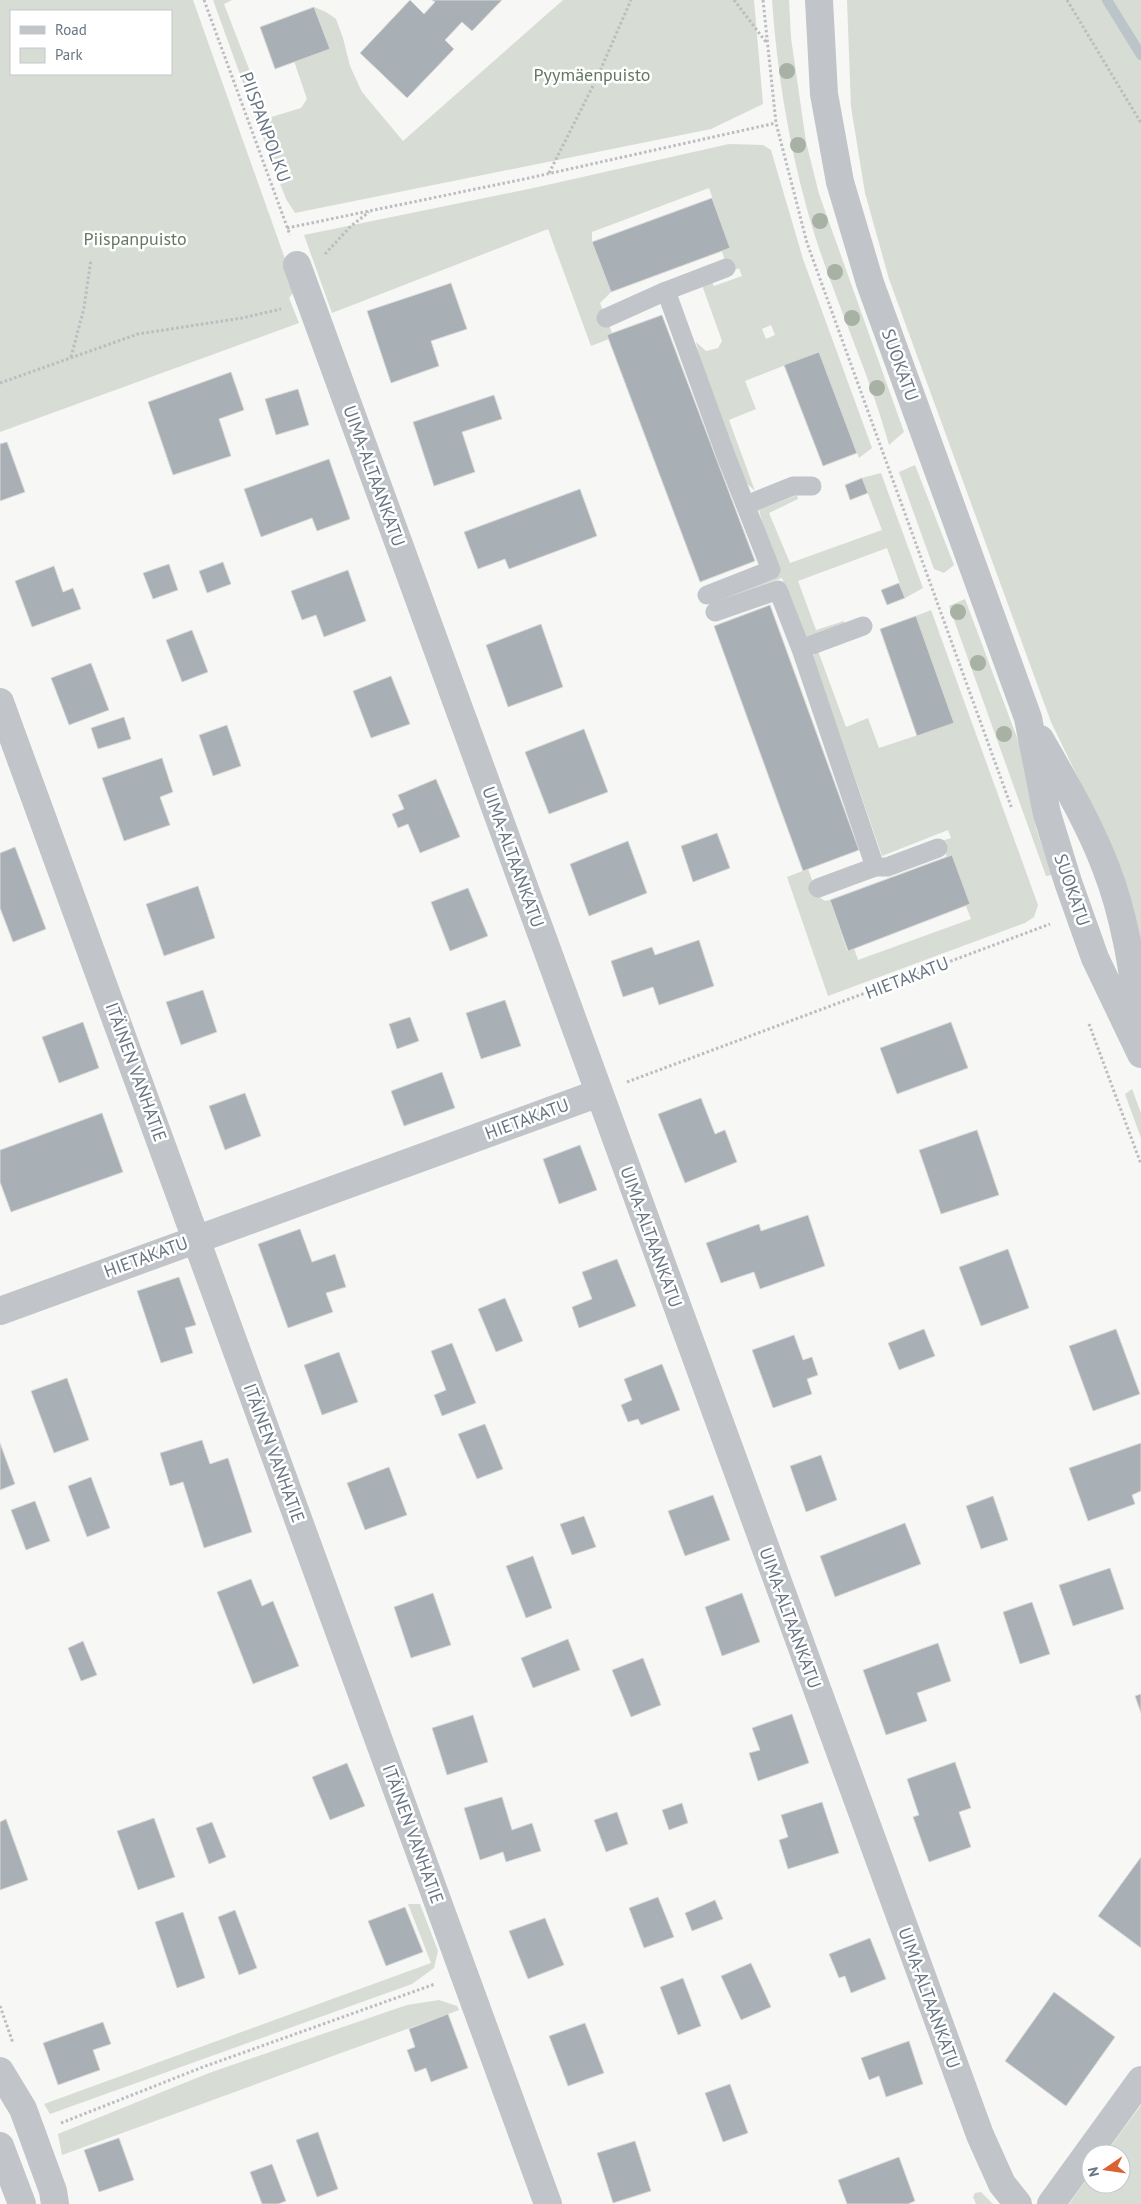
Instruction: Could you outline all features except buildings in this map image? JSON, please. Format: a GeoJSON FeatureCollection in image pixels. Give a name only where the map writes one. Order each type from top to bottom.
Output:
{"type":"FeatureCollection","features":[{"type":"Feature","properties":{"kind":"street","name":"SUOKATU"},"geometry":{"type":"LineString","coordinates":[[819,0],[824,94],[840,182],[870,283],[1028,718],[1047,814],[1068,882],[1095,958],[1141,1054]]}},
{"type":"Feature","properties":{"kind":"street","name":"UIMA-ALTAANKATU"},"geometry":{"type":"LineString","coordinates":[[304,284],[980,2135],[1002,2184],[1018,2204]]}},
{"type":"Feature","properties":{"kind":"street","name":"ITÄINEN VANHATIE"},"geometry":{"type":"LineString","coordinates":[[0,702],[158,1130],[548,2204]]}},
{"type":"Feature","properties":{"kind":"street","name":"SUOKATU"},"geometry":{"type":"LineString","coordinates":[[1028,718],[1078,806],[1106,868],[1129,947],[1141,1028]]}},
{"type":"Feature","properties":{"kind":"street","name":"HIETAKATU"},"geometry":{"type":"LineString","coordinates":[[0,1311],[599,1093]]}},
{"type":"Feature","properties":{"kind":"street"},"geometry":{"type":"LineString","coordinates":[[0,2071],[23,2109],[53,2191],[55,2204]]}},
{"type":"Feature","properties":{"kind":"street"},"geometry":{"type":"LineString","coordinates":[[1051,2204],[1141,2080]]}},
{"type":"Feature","properties":{"kind":"street"},"geometry":{"type":"LineString","coordinates":[[0,2146],[22,2204]]}},
{"type":"Feature","properties":{"kind":"lane"},"geometry":{"type":"LineString","coordinates":[[606,318],[666,291],[726,268]]}},
{"type":"Feature","properties":{"kind":"lane"},"geometry":{"type":"LineString","coordinates":[[666,291],[771,570],[706,595]]}},
{"type":"Feature","properties":{"kind":"lane"},"geometry":{"type":"LineString","coordinates":[[746,506],[793,486],[812,486]]}},
{"type":"Feature","properties":{"kind":"lane"},"geometry":{"type":"LineString","coordinates":[[715,612],[778,590],[801,649],[876,867]]}},
{"type":"Feature","properties":{"kind":"lane"},"geometry":{"type":"LineString","coordinates":[[801,649],[863,626]]}},
{"type":"Feature","properties":{"kind":"lane"},"geometry":{"type":"LineString","coordinates":[[818,888],[876,867],[887,866],[938,848]]}},
{"type":"Feature","properties":{"kind":"path","name":"PIISPANPOLKU"},"geometry":{"type":"LineString","coordinates":[[204,0],[287,228],[304,284]]}},
{"type":"Feature","properties":{"kind":"path"},"geometry":{"type":"LineString","coordinates":[[548,173],[596,80],[631,0]]}},
{"type":"Feature","properties":{"kind":"path"},"geometry":{"type":"LineString","coordinates":[[734,0],[766,42]]}},
{"type":"Feature","properties":{"kind":"path"},"geometry":{"type":"LineString","coordinates":[[763,0],[776,123],[792,192],[813,261],[1015,818]]}},
{"type":"Feature","properties":{"kind":"path"},"geometry":{"type":"LineString","coordinates":[[1067,0],[1141,123]]}},
{"type":"Feature","properties":{"kind":"path"},"geometry":{"type":"LineString","coordinates":[[287,228],[776,123]]}},
{"type":"Feature","properties":{"kind":"path"},"geometry":{"type":"LineString","coordinates":[[0,383],[138,334],[242,318],[304,284],[315,265],[351,226],[371,210]]}},
{"type":"Feature","properties":{"kind":"path"},"geometry":{"type":"LineString","coordinates":[[71,357],[84,308],[91,260]]}},
{"type":"Feature","properties":{"kind":"path","name":"HIETAKATU"},"geometry":{"type":"LineString","coordinates":[[599,1093],[1053,923],[1050,915]]}},
{"type":"Feature","properties":{"kind":"path"},"geometry":{"type":"LineString","coordinates":[[1086,1016],[1141,1164]]}},
{"type":"Feature","properties":{"kind":"path"},"geometry":{"type":"LineString","coordinates":[[33,2134],[203,2067],[464,1974]]}},
{"type":"Feature","properties":{"kind":"green space","name":"Piispanpuisto"},"geometry":{"type":"Polygon","coordinates":[[[0,0],[193,0],[294,284],[294,292],[289,298],[299,323],[0,432],[0,0]]]}},
{"type":"Feature","properties":{"kind":"green space","name":"Pyymäenpuisto"},"geometry":{"type":"Polygon","coordinates":[[[213,0],[232,0],[224,4],[268,118],[301,108],[307,99],[294,61],[330,49],[314,7],[336,19],[350,66],[362,92],[403,141],[563,0],[754,0],[763,104],[711,129],[295,213],[286,199],[275,171],[213,0]]]}},
{"type":"Feature","properties":{"kind":"green space"},"geometry":{"type":"Polygon","coordinates":[[[772,0],[789,0],[791,38],[806,142],[819,194],[904,432],[889,445],[807,209],[784,105],[772,0]]]}},
{"type":"Feature","properties":{"kind":"green space"},"geometry":{"type":"Polygon","coordinates":[[[847,0],[1141,0],[1141,944],[1099,821],[1051,722],[889,279],[865,193],[851,107],[847,0]]]}},
{"type":"Feature","properties":{"kind":"green space"},"geometry":{"type":"Polygon","coordinates":[[[729,144],[763,145],[771,150],[803,259],[872,448],[859,458],[819,352],[745,381],[756,409],[729,420],[755,491],[745,482],[702,369],[696,342],[706,351],[718,348],[722,341],[702,285],[711,280],[714,286],[742,276],[739,268],[728,273],[722,251],[730,248],[709,188],[592,232],[592,242],[611,292],[600,303],[612,333],[609,339],[591,346],[548,229],[332,313],[304,235],[538,187],[729,144]],[[771,325],[762,329],[766,339],[775,335],[771,325]]]}},
{"type":"Feature","properties":{"kind":"green space"},"geometry":{"type":"Polygon","coordinates":[[[915,465],[954,565],[944,573],[934,569],[899,472],[915,465]]]}},
{"type":"Feature","properties":{"kind":"green space"},"geometry":{"type":"Polygon","coordinates":[[[881,473],[923,588],[905,598],[887,548],[798,581],[816,630],[844,621],[844,624],[810,637],[804,636],[782,578],[710,606],[708,601],[780,574],[759,510],[797,495],[798,499],[769,513],[790,563],[882,530],[862,478],[881,473]]]}},
{"type":"Feature","properties":{"kind":"green space"},"geometry":{"type":"Polygon","coordinates":[[[965,599],[1022,751],[1036,828],[1052,875],[1046,876],[949,606],[965,599]]]}},
{"type":"Feature","properties":{"kind":"green space"},"geometry":{"type":"Polygon","coordinates":[[[931,610],[1038,905],[1034,917],[1025,923],[828,996],[787,877],[808,869],[818,896],[825,901],[830,900],[847,951],[854,948],[858,960],[971,919],[966,906],[970,904],[947,858],[942,841],[951,838],[948,830],[882,856],[813,656],[818,651],[846,727],[868,718],[879,748],[954,723],[916,616],[931,610]]]}},
{"type":"Feature","properties":{"kind":"green space"},"geometry":{"type":"Polygon","coordinates":[[[1132,1089],[1141,1113],[1141,1138],[1125,1094],[1132,1089]]]}},
{"type":"Feature","properties":{"kind":"green space"},"geometry":{"type":"Polygon","coordinates":[[[408,1904],[420,1904],[438,1951],[434,1968],[412,1984],[50,2114],[44,2104],[431,1963],[408,1904]]]}},
{"type":"Feature","properties":{"kind":"green space"},"geometry":{"type":"Polygon","coordinates":[[[439,2000],[457,2006],[459,2010],[62,2155],[58,2134],[209,2073],[407,2005],[439,2000]]]}},
{"type":"Feature","properties":{"kind":"green space"},"geometry":{"type":"Polygon","coordinates":[[[1141,2105],[1141,2204],[1069,2204],[1081,2187],[1081,2194],[1131,2194],[1131,2144],[1112,2144],[1141,2105]]]}},
{"type":"Feature","properties":{"kind":"green space"},"geometry":{"type":"Polygon","coordinates":[[[981,2192],[993,2204],[976,2204],[973,2197],[975,2193],[981,2192]]]}},
{"type":"Feature","properties":{"kind":"waterway"},"geometry":{"type":"LineString","coordinates":[[1107,0],[1141,55]]}}]}
